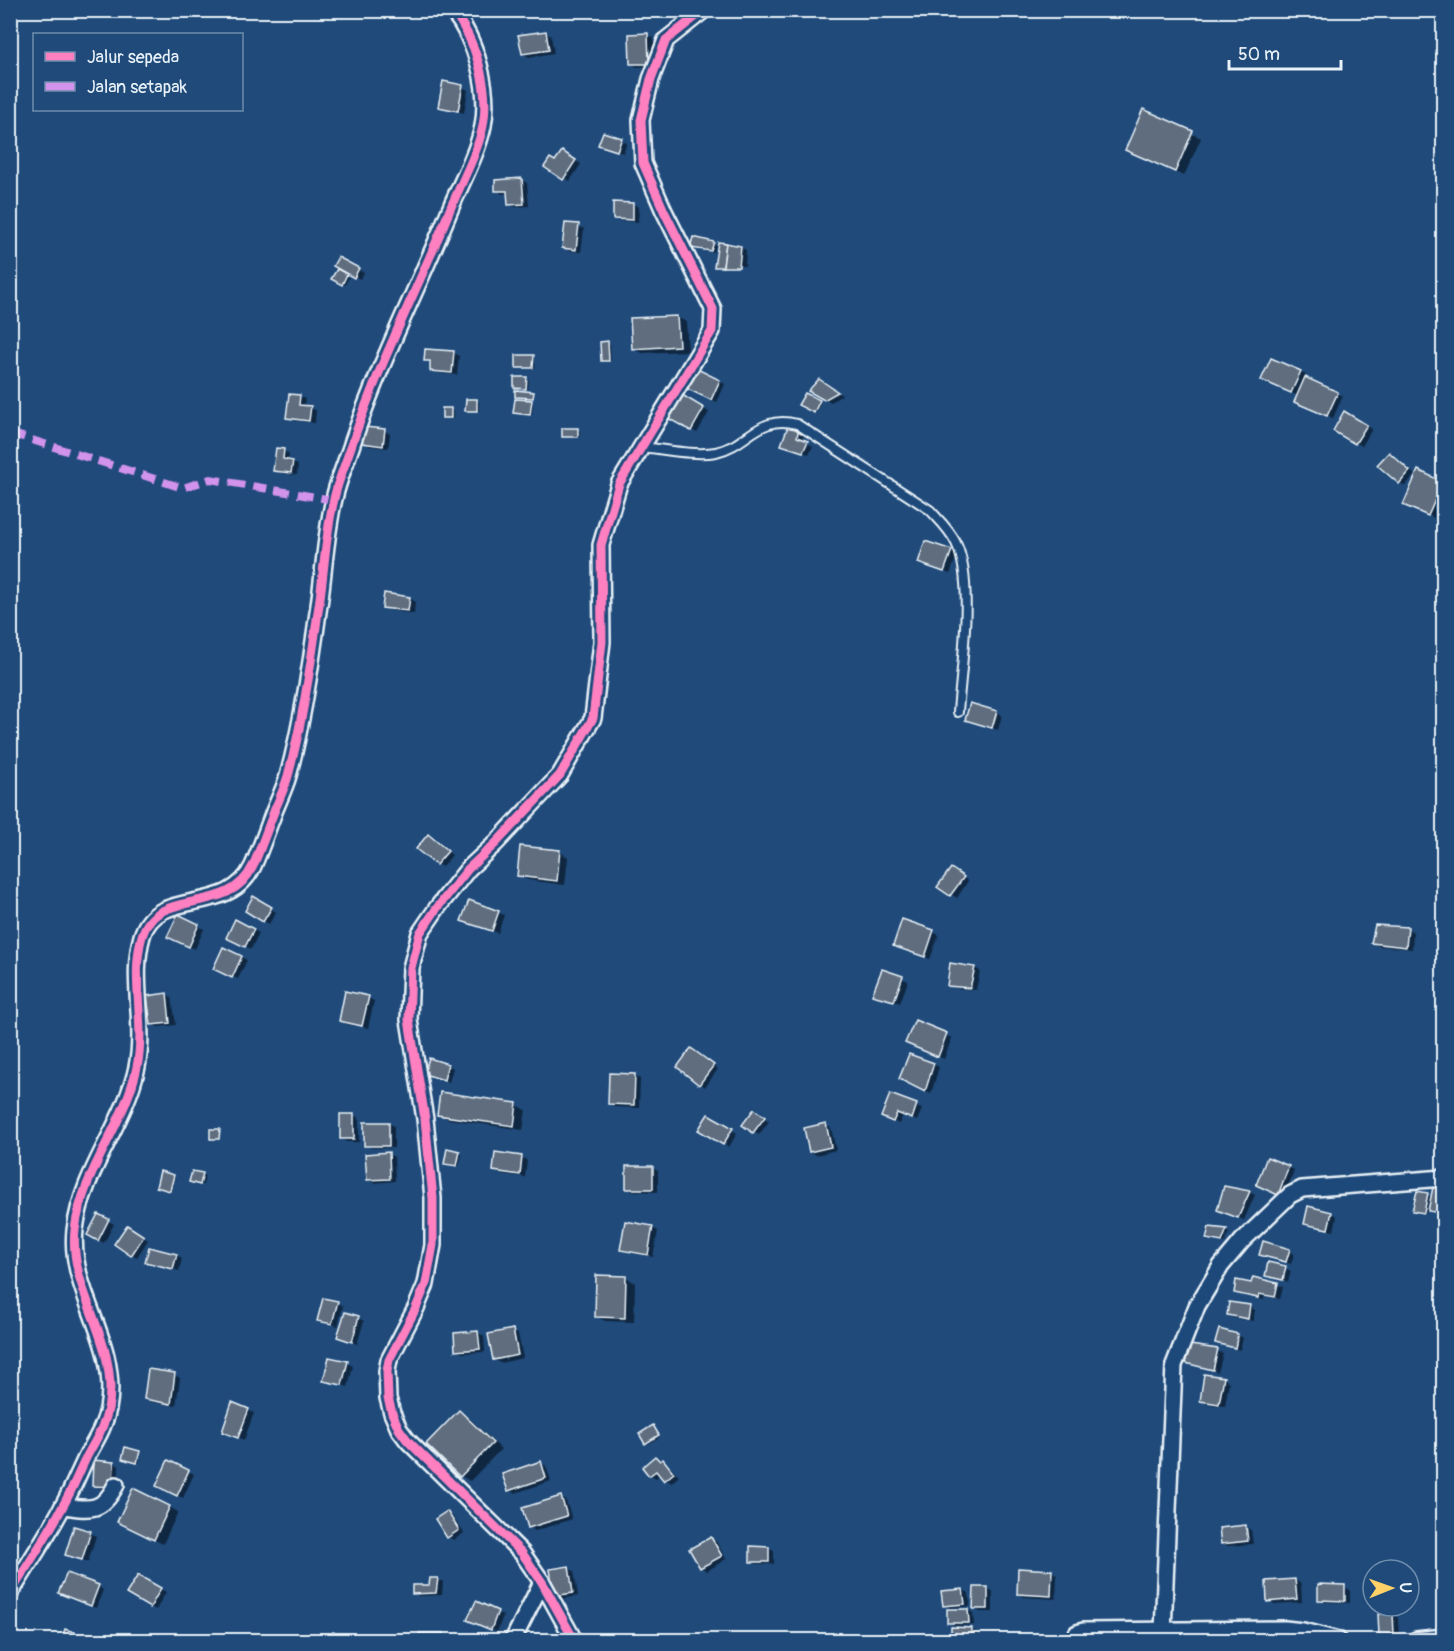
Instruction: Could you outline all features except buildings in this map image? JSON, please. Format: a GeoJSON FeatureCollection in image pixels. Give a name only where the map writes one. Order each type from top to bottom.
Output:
{"type":"FeatureCollection","features":[{"type":"Feature","properties":{"kind":"street"},"geometry":{"type":"LineString","coordinates":[[10,1594],[63,1506],[104,1425],[109,1404],[110,1380],[105,1354],[83,1291],[77,1263],[75,1232],[88,1184],[130,1093],[138,1063],[141,1027],[138,959],[142,935],[151,919],[164,909],[208,900],[230,891],[242,883],[252,869],[287,778],[318,614],[333,500],[369,392],[436,243],[476,148],[483,123],[482,75],[464,27],[452,10]]}},
{"type":"Feature","properties":{"kind":"street"},"geometry":{"type":"LineString","coordinates":[[574,1641],[542,1582],[522,1553],[408,1441],[399,1429],[388,1398],[389,1360],[426,1284],[433,1245],[433,1198],[409,1020],[411,968],[420,933],[437,908],[468,869],[496,843],[560,775],[594,718],[602,642],[601,545],[619,484],[712,331],[713,309],[664,211],[643,163],[641,120],[651,79],[666,40],[704,10]]}},
{"type":"Feature","properties":{"kind":"street"},"geometry":{"type":"LineString","coordinates":[[1163,1632],[1174,1365],[1197,1306],[1221,1266],[1242,1241],[1290,1196],[1302,1189],[1443,1178]]}},
{"type":"Feature","properties":{"kind":"street"},"geometry":{"type":"LineString","coordinates":[[63,1506],[87,1509],[100,1506],[108,1500],[116,1485]]}},
{"type":"Feature","properties":{"kind":"street"},"geometry":{"type":"LineString","coordinates":[[513,1641],[542,1582]]}},
{"type":"Feature","properties":{"kind":"street"},"geometry":{"type":"LineString","coordinates":[[1074,1641],[1077,1633],[1083,1631],[1294,1629],[1338,1641]]}},
{"type":"Feature","properties":{"kind":"street"},"geometry":{"type":"LineString","coordinates":[[1416,1641],[1443,1637]]}},
{"type":"Feature","properties":{"kind":"lane"},"geometry":{"type":"LineString","coordinates":[[641,447],[717,452],[762,427],[773,422],[785,421],[797,424],[930,510],[956,543],[964,570],[966,594],[958,711]]}},
{"type":"Feature","properties":{"kind":"marked path"},"geometry":{"type":"LineString","coordinates":[[10,433],[183,488],[210,479],[333,500]]}},
{"type":"Feature","properties":{"kind":"cycle path"},"geometry":{"type":"LineString","coordinates":[[10,1594],[67,1498],[101,1429],[108,1408],[110,1391],[108,1364],[76,1263],[75,1230],[86,1188],[123,1108],[137,1067],[140,1034],[137,968],[142,936],[150,921],[162,911],[227,892],[242,882],[256,860],[286,781],[298,736],[306,695],[329,527],[338,485],[375,382],[469,167],[483,126],[484,96],[479,65],[468,35],[452,10]]}},
{"type":"Feature","properties":{"kind":"cycle path"},"geometry":{"type":"LineString","coordinates":[[574,1640],[542,1582],[522,1553],[408,1441],[399,1429],[388,1398],[389,1360],[426,1284],[433,1245],[433,1198],[425,1119],[409,1020],[411,968],[420,933],[437,908],[468,869],[496,843],[560,775],[593,718],[602,642],[601,545],[619,484],[712,331],[713,309],[664,211],[643,163],[641,120],[651,79],[666,40],[704,10]]}}]}
